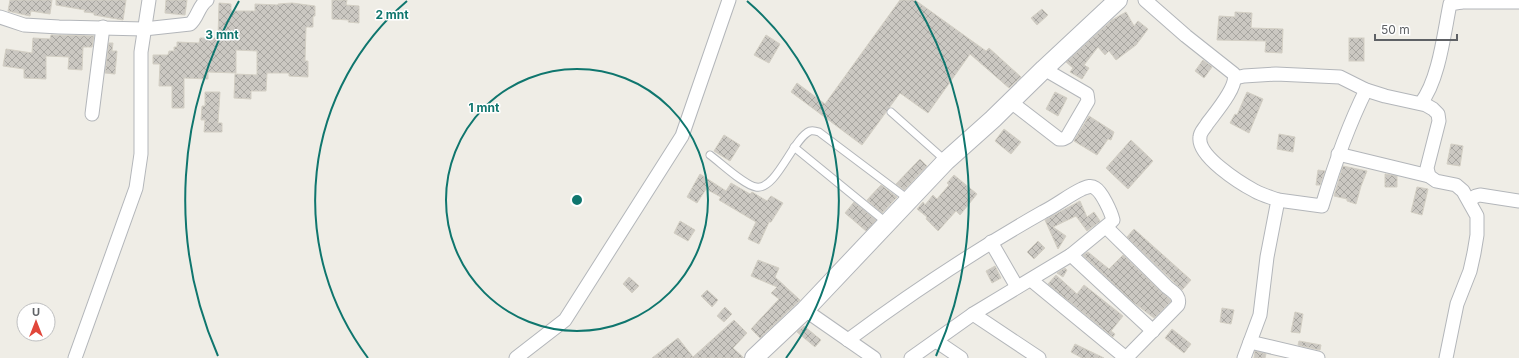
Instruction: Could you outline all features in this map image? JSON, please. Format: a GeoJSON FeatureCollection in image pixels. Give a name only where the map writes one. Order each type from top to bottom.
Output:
{"type":"FeatureCollection","features":[{"type":"Feature","properties":{"kind":"street"},"geometry":{"type":"LineString","coordinates":[[75,358],[136,188],[142,154],[141,52],[149,0]]}},
{"type":"Feature","properties":{"kind":"street"},"geometry":{"type":"LineString","coordinates":[[0,17],[24,24],[144,29],[190,24],[193,22],[202,4],[207,0]]}},
{"type":"Feature","properties":{"kind":"street"},"geometry":{"type":"LineString","coordinates":[[516,358],[565,320],[682,136],[728,0]]}},
{"type":"Feature","properties":{"kind":"street"},"geometry":{"type":"LineString","coordinates":[[754,358],[804,310],[888,224],[946,161],[1011,102],[1118,0]]}},
{"type":"Feature","properties":{"kind":"street"},"geometry":{"type":"LineString","coordinates":[[1145,0],[1186,36],[1231,70],[1235,78],[1230,91],[1201,132],[1200,143],[1209,158],[1224,171],[1255,191],[1278,200],[1322,206],[1338,154],[1352,118],[1366,90]]}},
{"type":"Feature","properties":{"kind":"street"},"geometry":{"type":"LineString","coordinates":[[1420,103],[1428,92],[1436,69],[1448,20],[1450,4],[1461,1],[1519,2]]}},
{"type":"Feature","properties":{"kind":"street"},"geometry":{"type":"LineString","coordinates":[[92,114],[104,27]]}},
{"type":"Feature","properties":{"kind":"street"},"geometry":{"type":"LineString","coordinates":[[1011,102],[1059,139],[1067,137],[1088,101],[1087,94],[1044,69]]}},
{"type":"Feature","properties":{"kind":"street"},"geometry":{"type":"LineString","coordinates":[[1235,78],[1276,74],[1340,77],[1366,90],[1385,96],[1420,103],[1433,109],[1438,114],[1439,121],[1427,168],[1429,176]]}},
{"type":"Feature","properties":{"kind":"street"},"geometry":{"type":"LineString","coordinates":[[1338,154],[1429,176],[1436,181],[1456,185],[1463,191],[1469,200],[1477,216],[1477,234],[1470,271],[1457,304],[1446,358]]}},
{"type":"Feature","properties":{"kind":"street"},"geometry":{"type":"LineString","coordinates":[[848,340],[903,299],[991,242],[1078,191],[1088,186],[1096,188],[1111,212],[1113,220],[1106,227],[1071,255],[973,314],[911,358]]}},
{"type":"Feature","properties":{"kind":"street"},"geometry":{"type":"LineString","coordinates":[[1469,200],[1480,195],[1519,201]]}},
{"type":"Feature","properties":{"kind":"street"},"geometry":{"type":"LineString","coordinates":[[1244,358],[1260,315],[1267,257],[1278,200]]}},
{"type":"Feature","properties":{"kind":"street"},"geometry":{"type":"LineString","coordinates":[[1031,280],[1126,358],[1178,305],[1179,298],[1106,227]]}},
{"type":"Feature","properties":{"kind":"street"},"geometry":{"type":"LineString","coordinates":[[991,242],[1017,287]]}},
{"type":"Feature","properties":{"kind":"street"},"geometry":{"type":"LineString","coordinates":[[1071,255],[1153,331]]}},
{"type":"Feature","properties":{"kind":"street"},"geometry":{"type":"LineString","coordinates":[[804,310],[870,357]]}},
{"type":"Feature","properties":{"kind":"street"},"geometry":{"type":"LineString","coordinates":[[973,314],[1039,358]]}},
{"type":"Feature","properties":{"kind":"street"},"geometry":{"type":"LineString","coordinates":[[936,341],[961,358]]}},
{"type":"Feature","properties":{"kind":"street"},"geometry":{"type":"LineString","coordinates":[[1250,342],[1318,358]]}},
{"type":"Feature","properties":{"kind":"lane"},"geometry":{"type":"LineString","coordinates":[[891,112],[946,161]]}},
{"type":"Feature","properties":{"kind":"lane"},"geometry":{"type":"LineString","coordinates":[[710,155],[747,183],[756,187],[762,187],[773,179],[794,147],[808,132],[819,132],[909,200]]}},
{"type":"Feature","properties":{"kind":"lane"},"geometry":{"type":"LineString","coordinates":[[794,147],[888,224]]}},
{"type":"Feature","properties":{"kind":"building"},"geometry":{"type":"Polygon","coordinates":[[[10,0],[52,0],[50,14],[31,11],[30,16],[8,11],[10,0]]]}},
{"type":"Feature","properties":{"kind":"building"},"geometry":{"type":"Polygon","coordinates":[[[56,0],[126,0],[123,20],[94,15],[94,13],[84,12],[85,10],[56,5],[56,0]]]}},
{"type":"Feature","properties":{"kind":"building"},"geometry":{"type":"Polygon","coordinates":[[[166,0],[187,0],[185,15],[165,13],[166,0]]]}},
{"type":"Feature","properties":{"kind":"building"},"geometry":{"type":"Polygon","coordinates":[[[332,0],[347,0],[346,5],[359,6],[359,23],[348,22],[349,20],[332,19],[332,0]]]}},
{"type":"Feature","properties":{"kind":"building"},"geometry":{"type":"Polygon","coordinates":[[[900,0],[915,0],[986,51],[989,48],[1021,77],[1009,88],[970,54],[928,113],[900,93],[862,145],[791,92],[797,83],[825,104],[900,0]]]}},
{"type":"Feature","properties":{"kind":"building"},"geometry":{"type":"Polygon","coordinates":[[[219,3],[231,4],[231,11],[255,11],[255,4],[278,5],[292,3],[315,6],[313,27],[306,27],[305,61],[308,61],[308,77],[289,76],[289,73],[267,73],[266,91],[251,91],[251,99],[234,98],[235,74],[257,75],[257,51],[236,50],[236,73],[208,72],[208,79],[184,78],[184,108],[172,108],[172,86],[159,86],[160,64],[153,64],[153,55],[168,55],[169,51],[174,51],[174,47],[177,47],[177,42],[199,43],[200,38],[218,38],[219,3]]]}},
{"type":"Feature","properties":{"kind":"building"},"geometry":{"type":"Polygon","coordinates":[[[1042,9],[1048,15],[1037,25],[1031,18],[1042,9]]]}},
{"type":"Feature","properties":{"kind":"building"},"geometry":{"type":"Polygon","coordinates":[[[1126,12],[1134,26],[1138,21],[1148,29],[1136,45],[1116,60],[1109,51],[1105,55],[1098,47],[1084,65],[1089,68],[1082,79],[1070,72],[1073,68],[1066,62],[1112,20],[1126,12]]]}},
{"type":"Feature","properties":{"kind":"building"},"geometry":{"type":"Polygon","coordinates":[[[1235,12],[1252,13],[1251,28],[1283,29],[1282,53],[1265,52],[1266,41],[1217,40],[1219,16],[1235,17],[1235,12]]]}},
{"type":"Feature","properties":{"kind":"building"},"geometry":{"type":"Polygon","coordinates":[[[51,35],[94,36],[92,47],[83,47],[82,70],[68,69],[69,57],[46,56],[46,79],[24,78],[24,69],[3,66],[6,49],[32,53],[33,38],[50,39],[51,35]]]}},
{"type":"Feature","properties":{"kind":"building"},"geometry":{"type":"Polygon","coordinates":[[[766,35],[780,44],[769,63],[754,55],[766,35]]]}},
{"type":"Feature","properties":{"kind":"building"},"geometry":{"type":"Polygon","coordinates":[[[1349,38],[1364,38],[1364,61],[1349,61],[1349,38]]]}},
{"type":"Feature","properties":{"kind":"building"},"geometry":{"type":"Polygon","coordinates":[[[109,43],[113,43],[112,51],[117,51],[115,74],[105,73],[109,43]]]}},
{"type":"Feature","properties":{"kind":"building"},"geometry":{"type":"Polygon","coordinates":[[[1203,60],[1212,67],[1204,78],[1195,71],[1203,60]]]}},
{"type":"Feature","properties":{"kind":"building"},"geometry":{"type":"Polygon","coordinates":[[[205,92],[220,92],[218,123],[222,123],[222,132],[204,132],[205,120],[201,120],[202,106],[205,106],[205,92]]]}},
{"type":"Feature","properties":{"kind":"building"},"geometry":{"type":"Polygon","coordinates":[[[1055,92],[1067,98],[1058,116],[1046,109],[1055,92]]]}},
{"type":"Feature","properties":{"kind":"building"},"geometry":{"type":"Polygon","coordinates":[[[1247,92],[1263,99],[1249,133],[1230,123],[1235,114],[1237,115],[1247,92]]]}},
{"type":"Feature","properties":{"kind":"building"},"geometry":{"type":"Polygon","coordinates":[[[1089,116],[1114,132],[1111,140],[1108,139],[1097,155],[1074,141],[1089,116]]]}},
{"type":"Feature","properties":{"kind":"building"},"geometry":{"type":"Polygon","coordinates":[[[1004,129],[1021,142],[1011,154],[995,141],[1004,129]]]}},
{"type":"Feature","properties":{"kind":"building"},"geometry":{"type":"Polygon","coordinates":[[[1279,134],[1295,137],[1293,152],[1277,149],[1279,134]]]}},
{"type":"Feature","properties":{"kind":"building"},"geometry":{"type":"Polygon","coordinates":[[[724,135],[740,145],[730,161],[714,151],[724,135]]]}},
{"type":"Feature","properties":{"kind":"building"},"geometry":{"type":"Polygon","coordinates":[[[1131,140],[1153,161],[1128,189],[1106,168],[1131,140]]]}},
{"type":"Feature","properties":{"kind":"building"},"geometry":{"type":"Polygon","coordinates":[[[1451,144],[1463,146],[1460,166],[1447,164],[1451,144]]]}},
{"type":"Feature","properties":{"kind":"building"},"geometry":{"type":"Polygon","coordinates":[[[920,159],[927,166],[904,190],[896,184],[920,159]]]}},
{"type":"Feature","properties":{"kind":"building"},"geometry":{"type":"Polygon","coordinates":[[[1343,166],[1367,171],[1356,204],[1347,201],[1347,199],[1334,196],[1343,166]]]}},
{"type":"Feature","properties":{"kind":"building"},"geometry":{"type":"Polygon","coordinates":[[[1318,170],[1325,171],[1320,185],[1316,185],[1318,170]]]}},
{"type":"Feature","properties":{"kind":"building"},"geometry":{"type":"Polygon","coordinates":[[[700,174],[726,191],[731,183],[750,194],[752,192],[767,201],[771,196],[783,203],[771,222],[769,222],[759,244],[748,239],[756,222],[719,200],[721,197],[706,189],[697,203],[687,197],[700,174]]]}},
{"type":"Feature","properties":{"kind":"building"},"geometry":{"type":"Polygon","coordinates":[[[1385,174],[1397,176],[1397,187],[1385,187],[1385,174]]]}},
{"type":"Feature","properties":{"kind":"building"},"geometry":{"type":"Polygon","coordinates":[[[954,175],[977,194],[960,215],[956,211],[938,231],[926,219],[927,217],[917,209],[923,202],[925,205],[933,195],[937,199],[949,185],[947,183],[954,175]]]}},
{"type":"Feature","properties":{"kind":"building"},"geometry":{"type":"Polygon","coordinates":[[[881,185],[897,197],[882,213],[867,200],[881,185]]]}},
{"type":"Feature","properties":{"kind":"building"},"geometry":{"type":"Polygon","coordinates":[[[1417,187],[1428,189],[1422,215],[1411,212],[1417,187]]]}},
{"type":"Feature","properties":{"kind":"building"},"geometry":{"type":"Polygon","coordinates":[[[1080,201],[1087,217],[1094,212],[1100,221],[1087,231],[1076,216],[1053,227],[1066,236],[1058,249],[1045,220],[1080,201]]]}},
{"type":"Feature","properties":{"kind":"building"},"geometry":{"type":"Polygon","coordinates":[[[854,202],[876,220],[866,231],[845,213],[854,202]]]}},
{"type":"Feature","properties":{"kind":"building"},"geometry":{"type":"Polygon","coordinates":[[[680,221],[695,230],[688,241],[674,233],[680,221]]]}},
{"type":"Feature","properties":{"kind":"building"},"geometry":{"type":"Polygon","coordinates":[[[1134,229],[1191,280],[1182,290],[1127,237],[1134,229]]]}},
{"type":"Feature","properties":{"kind":"building"},"geometry":{"type":"Polygon","coordinates":[[[1038,241],[1045,248],[1034,259],[1027,252],[1038,241]]]}},
{"type":"Feature","properties":{"kind":"building"},"geometry":{"type":"Polygon","coordinates":[[[1088,252],[1109,269],[1123,255],[1171,301],[1154,318],[1133,302],[1083,255],[1088,252]]]}},
{"type":"Feature","properties":{"kind":"building"},"geometry":{"type":"Polygon","coordinates":[[[758,260],[779,268],[775,277],[800,300],[760,338],[751,329],[779,299],[771,293],[777,287],[751,276],[758,260]]]}},
{"type":"Feature","properties":{"kind":"building"},"geometry":{"type":"Polygon","coordinates":[[[995,266],[1001,278],[992,283],[986,271],[995,266]]]}},
{"type":"Feature","properties":{"kind":"building"},"geometry":{"type":"Polygon","coordinates":[[[1065,268],[1067,270],[1063,277],[1057,273],[1065,268]]]}},
{"type":"Feature","properties":{"kind":"building"},"geometry":{"type":"Polygon","coordinates":[[[1056,275],[1077,294],[1084,285],[1123,316],[1111,331],[1115,334],[1113,337],[1048,284],[1056,275]]]}},
{"type":"Feature","properties":{"kind":"building"},"geometry":{"type":"Polygon","coordinates":[[[629,277],[639,286],[632,293],[623,284],[629,277]]]}},
{"type":"Feature","properties":{"kind":"building"},"geometry":{"type":"Polygon","coordinates":[[[707,290],[718,300],[712,307],[701,296],[707,290]]]}},
{"type":"Feature","properties":{"kind":"building"},"geometry":{"type":"Polygon","coordinates":[[[725,307],[732,314],[724,322],[717,316],[725,307]]]}},
{"type":"Feature","properties":{"kind":"building"},"geometry":{"type":"Polygon","coordinates":[[[1222,308],[1234,310],[1231,324],[1220,322],[1222,308]]]}},
{"type":"Feature","properties":{"kind":"building"},"geometry":{"type":"Polygon","coordinates":[[[1295,312],[1303,314],[1300,333],[1291,332],[1295,312]]]}},
{"type":"Feature","properties":{"kind":"building"},"geometry":{"type":"Polygon","coordinates":[[[734,320],[747,333],[733,348],[744,358],[652,358],[678,338],[693,357],[734,320]]]}},
{"type":"Feature","properties":{"kind":"building"},"geometry":{"type":"Polygon","coordinates":[[[804,326],[821,340],[815,347],[797,332],[804,326]]]}},
{"type":"Feature","properties":{"kind":"building"},"geometry":{"type":"Polygon","coordinates":[[[1172,329],[1191,344],[1184,353],[1165,338],[1172,329]]]}},
{"type":"Feature","properties":{"kind":"building"},"geometry":{"type":"Polygon","coordinates":[[[1299,341],[1321,345],[1320,350],[1298,345],[1299,341]]]}},
{"type":"Feature","properties":{"kind":"building"},"geometry":{"type":"Polygon","coordinates":[[[1075,344],[1104,358],[1082,358],[1071,352],[1075,344]]]}},
{"type":"Feature","properties":{"kind":"building"},"geometry":{"type":"Polygon","coordinates":[[[1255,351],[1266,354],[1265,358],[1254,358],[1255,351]]]}}]}
